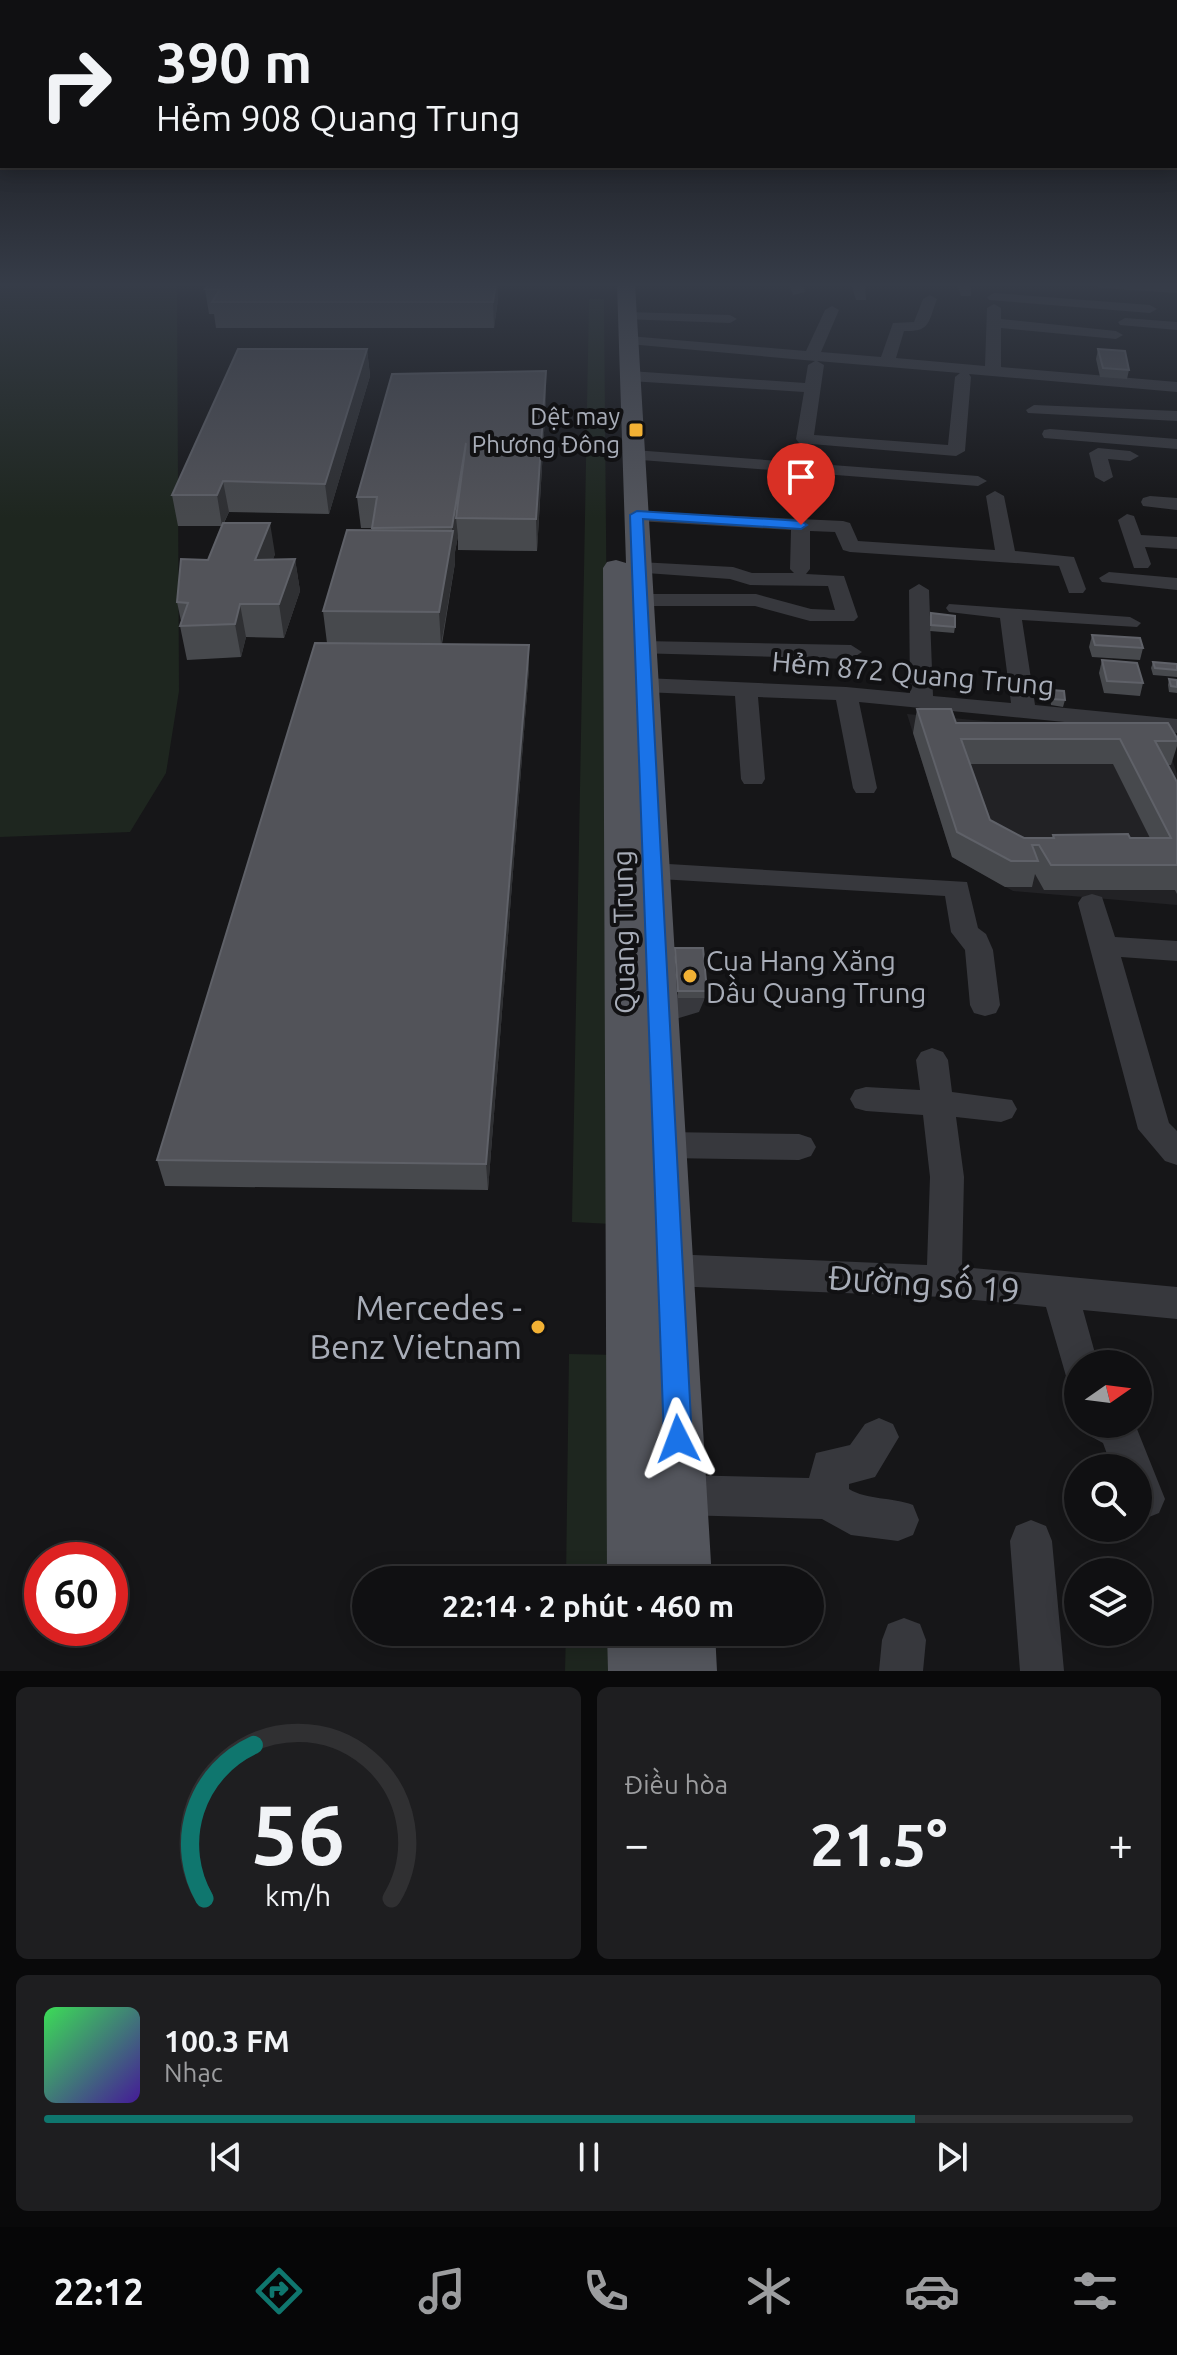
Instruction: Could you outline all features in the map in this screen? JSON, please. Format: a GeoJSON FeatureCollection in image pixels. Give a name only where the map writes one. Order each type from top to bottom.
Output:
{"type":"FeatureCollection","features":[{"type":"Feature","properties":{"kind":"main road","name":"Quang Trung"},"geometry":{"type":"LineString","coordinates":[[624,362],[650,1269],[680,1495],[683,1566]]}},
{"type":"Feature","properties":{"kind":"main road","name":"Quang Trung"},"geometry":{"type":"LineString","coordinates":[[628,362],[665,1145],[650,1269],[636,1566]]}},
{"type":"Feature","properties":{"kind":"main road"},"geometry":{"type":"LineString","coordinates":[[636,1646],[637,1671]]}},
{"type":"Feature","properties":{"kind":"main road"},"geometry":{"type":"LineString","coordinates":[[687,1646],[688,1671]]}},
{"type":"Feature","properties":{"kind":"street"},"geometry":{"type":"LineString","coordinates":[[814,362],[805,439],[956,451],[963,377]]}},
{"type":"Feature","properties":{"kind":"street"},"geometry":{"type":"LineString","coordinates":[[887,362],[1177,387]]}},
{"type":"Feature","properties":{"kind":"street"},"geometry":{"type":"LineString","coordinates":[[993,362],[993,371]]}},
{"type":"Feature","properties":{"kind":"street"},"geometry":{"type":"LineString","coordinates":[[630,376],[811,388]]}},
{"type":"Feature","properties":{"kind":"street"},"geometry":{"type":"LineString","coordinates":[[1034,410],[1177,416]]}},
{"type":"Feature","properties":{"kind":"street"},"geometry":{"type":"LineString","coordinates":[[1050,434],[1177,444]]}},
{"type":"Feature","properties":{"kind":"street"},"geometry":{"type":"LineString","coordinates":[[1104,477],[1098,453],[1177,459]]}},
{"type":"Feature","properties":{"kind":"street"},"geometry":{"type":"LineString","coordinates":[[634,459],[848,482],[848,471],[978,481]]}},
{"type":"Feature","properties":{"kind":"street"},"geometry":{"type":"LineString","coordinates":[[995,496],[1006,558]]}},
{"type":"Feature","properties":{"kind":"street"},"geometry":{"type":"LineString","coordinates":[[1150,502],[1177,504]]}},
{"type":"Feature","properties":{"kind":"street"},"geometry":{"type":"LineString","coordinates":[[637,515],[843,527],[850,546],[1067,561],[1076,589]]}},
{"type":"Feature","properties":{"kind":"street"},"geometry":{"type":"LineString","coordinates":[[1127,520],[1141,564]]}},
{"type":"Feature","properties":{"kind":"street"},"geometry":{"type":"LineString","coordinates":[[800,569],[801,525]]}},
{"type":"Feature","properties":{"kind":"street"},"geometry":{"type":"LineString","coordinates":[[1134,540],[1177,543]]}},
{"type":"Feature","properties":{"kind":"street"},"geometry":{"type":"LineString","coordinates":[[733,573],[750,579],[837,580],[847,617],[810,615],[756,600],[640,584],[733,573]]}},
{"type":"Feature","properties":{"kind":"street"},"geometry":{"type":"LineString","coordinates":[[1109,578],[1177,584]]}},
{"type":"Feature","properties":{"kind":"street"},"geometry":{"type":"LineString","coordinates":[[919,590],[922,701]]}},
{"type":"Feature","properties":{"kind":"street"},"geometry":{"type":"LineString","coordinates":[[956,608],[1130,623]]}},
{"type":"Feature","properties":{"kind":"street"},"geometry":{"type":"LineString","coordinates":[[1010,613],[1024,711]]}},
{"type":"Feature","properties":{"kind":"street"},"geometry":{"type":"LineString","coordinates":[[642,648],[851,652]]}},
{"type":"Feature","properties":{"kind":"street","name":"Hẻm 872 Quang Trung"},"geometry":{"type":"LineString","coordinates":[[644,685],[846,694],[1177,726]]}},
{"type":"Feature","properties":{"kind":"street"},"geometry":{"type":"LineString","coordinates":[[746,690],[753,779]]}},
{"type":"Feature","properties":{"kind":"street"},"geometry":{"type":"LineString","coordinates":[[846,694],[865,788]]}},
{"type":"Feature","properties":{"kind":"street"},"geometry":{"type":"LineString","coordinates":[[652,872],[967,883],[965,932],[976,941],[979,950],[985,1005]]}},
{"type":"Feature","properties":{"kind":"street"},"geometry":{"type":"LineString","coordinates":[[1092,903],[1154,1129],[1176,1149]]}},
{"type":"Feature","properties":{"kind":"street"},"geometry":{"type":"LineString","coordinates":[[655,942],[674,945],[686,954]]}},
{"type":"Feature","properties":{"kind":"street"},"geometry":{"type":"LineString","coordinates":[[1104,946],[1177,951]]}},
{"type":"Feature","properties":{"kind":"street"},"geometry":{"type":"LineString","coordinates":[[659,1013],[688,1004],[690,998]]}},
{"type":"Feature","properties":{"kind":"street"},"geometry":{"type":"LineString","coordinates":[[932,1060],[947,1177],[944,1281]]}},
{"type":"Feature","properties":{"kind":"street"},"geometry":{"type":"LineString","coordinates":[[866,1099],[1001,1109]]}},
{"type":"Feature","properties":{"kind":"street"},"geometry":{"type":"LineString","coordinates":[[665,1145],[799,1147]]}},
{"type":"Feature","properties":{"kind":"street","name":"Đường số 19"},"geometry":{"type":"LineString","coordinates":[[650,1269],[944,1281],[1177,1303]]}},
{"type":"Feature","properties":{"kind":"street"},"geometry":{"type":"LineString","coordinates":[[1060,1292],[1075,1350]]}},
{"type":"Feature","properties":{"kind":"street"},"geometry":{"type":"LineString","coordinates":[[828,1499],[830,1467],[861,1463],[879,1437]]}},
{"type":"Feature","properties":{"kind":"street"},"geometry":{"type":"LineString","coordinates":[[680,1495],[828,1499],[851,1514],[898,1520]]}},
{"type":"Feature","properties":{"kind":"street"},"geometry":{"type":"LineString","coordinates":[[1031,1541],[1042,1671]]}},
{"type":"Feature","properties":{"kind":"shaded area"},"geometry":{"type":"Polygon","coordinates":[[[0,362],[177,362],[179,691],[166,773],[130,832],[0,837],[0,362]]]}},
{"type":"Feature","properties":{"kind":"shaded area"},"geometry":{"type":"Polygon","coordinates":[[[588,362],[605,362],[612,1224],[572,1222],[588,362]]]}},
{"type":"Feature","properties":{"kind":"shaded area"},"geometry":{"type":"Polygon","coordinates":[[[907,714],[1165,737],[1177,774],[1177,905],[1013,891],[952,857],[907,714]]]}},
{"type":"Feature","properties":{"kind":"shaded area"},"geometry":{"type":"Polygon","coordinates":[[[569,1354],[618,1355],[619,1566],[566,1566],[569,1354]]]}},
{"type":"Feature","properties":{"kind":"shaded area"},"geometry":{"type":"Polygon","coordinates":[[[566,1646],[619,1646],[619,1671],[565,1671],[566,1646]]]}},
{"type":"Feature","properties":{"kind":"building"},"geometry":{"type":"Polygon","coordinates":[[[232,362],[363,362],[325,484],[223,481],[217,495],[172,495],[232,362]]]}},
{"type":"Feature","properties":{"kind":"building"},"geometry":{"type":"Polygon","coordinates":[[[1101,362],[1127,362],[1129,370],[1103,368],[1101,362]]]}},
{"type":"Feature","properties":{"kind":"building"},"geometry":{"type":"Polygon","coordinates":[[[546,371],[536,519],[456,518],[466,443],[452,527],[372,528],[377,497],[357,497],[392,374],[546,371]]]}},
{"type":"Feature","properties":{"kind":"building"},"geometry":{"type":"Polygon","coordinates":[[[223,523],[270,523],[255,560],[295,559],[279,604],[240,604],[235,624],[180,626],[188,603],[177,602],[181,559],[208,560],[223,523]]]}},
{"type":"Feature","properties":{"kind":"building"},"geometry":{"type":"Polygon","coordinates":[[[347,530],[453,531],[439,612],[323,611],[347,530]]]}},
{"type":"Feature","properties":{"kind":"building"},"geometry":{"type":"Polygon","coordinates":[[[931,613],[955,616],[955,627],[931,625],[931,613]]]}},
{"type":"Feature","properties":{"kind":"building"},"geometry":{"type":"Polygon","coordinates":[[[1092,635],[1140,638],[1143,648],[1095,645],[1092,635]]]}},
{"type":"Feature","properties":{"kind":"building"},"geometry":{"type":"Polygon","coordinates":[[[315,643],[529,645],[486,1164],[157,1160],[315,643]]]}},
{"type":"Feature","properties":{"kind":"building"},"geometry":{"type":"Polygon","coordinates":[[[1102,660],[1137,663],[1143,683],[1107,681],[1102,660]]]}},
{"type":"Feature","properties":{"kind":"building"},"geometry":{"type":"Polygon","coordinates":[[[1153,662],[1177,664],[1177,670],[1155,668],[1153,662]]]}},
{"type":"Feature","properties":{"kind":"building"},"geometry":{"type":"Polygon","coordinates":[[[1169,679],[1177,680],[1177,687],[1171,686],[1169,679]]]}},
{"type":"Feature","properties":{"kind":"building"},"geometry":{"type":"Polygon","coordinates":[[[1051,690],[1064,691],[1065,700],[1052,699],[1051,690]]]}},
{"type":"Feature","properties":{"kind":"building"},"geometry":{"type":"Polygon","coordinates":[[[917,709],[951,709],[956,723],[1168,723],[1177,738],[1177,741],[1155,741],[1177,782],[1177,865],[1051,865],[1039,845],[1032,845],[1038,861],[1011,861],[957,832],[917,709]],[[961,739],[990,820],[1024,838],[1128,834],[1130,838],[1171,838],[1120,739],[961,739]]]}},
{"type":"Feature","properties":{"kind":"building","name":"Cua Hang Xăng Dầu Quang Trung"},"geometry":{"type":"Polygon","coordinates":[[[675,948],[703,948],[707,991],[678,991],[675,948]]]}},
{"type":"Feature","properties":{"kind":"place","name":"Dệt may Phương Đông"},"geometry":{"type":"Point","coordinates":[636,430]}},
{"type":"Feature","properties":{"kind":"place","name":"Cua Hang Xăng Dầu Quang Trung"},"geometry":{"type":"Point","coordinates":[690,976]}},
{"type":"Feature","properties":{"kind":"place","name":"Mercedes - Benz Vietnam"},"geometry":{"type":"Point","coordinates":[538,1327]}},
{"type":"Feature","properties":{"kind":"route"},"geometry":{"type":"LineString","coordinates":[[678,1439],[637,515],[801,525]]}}]}
